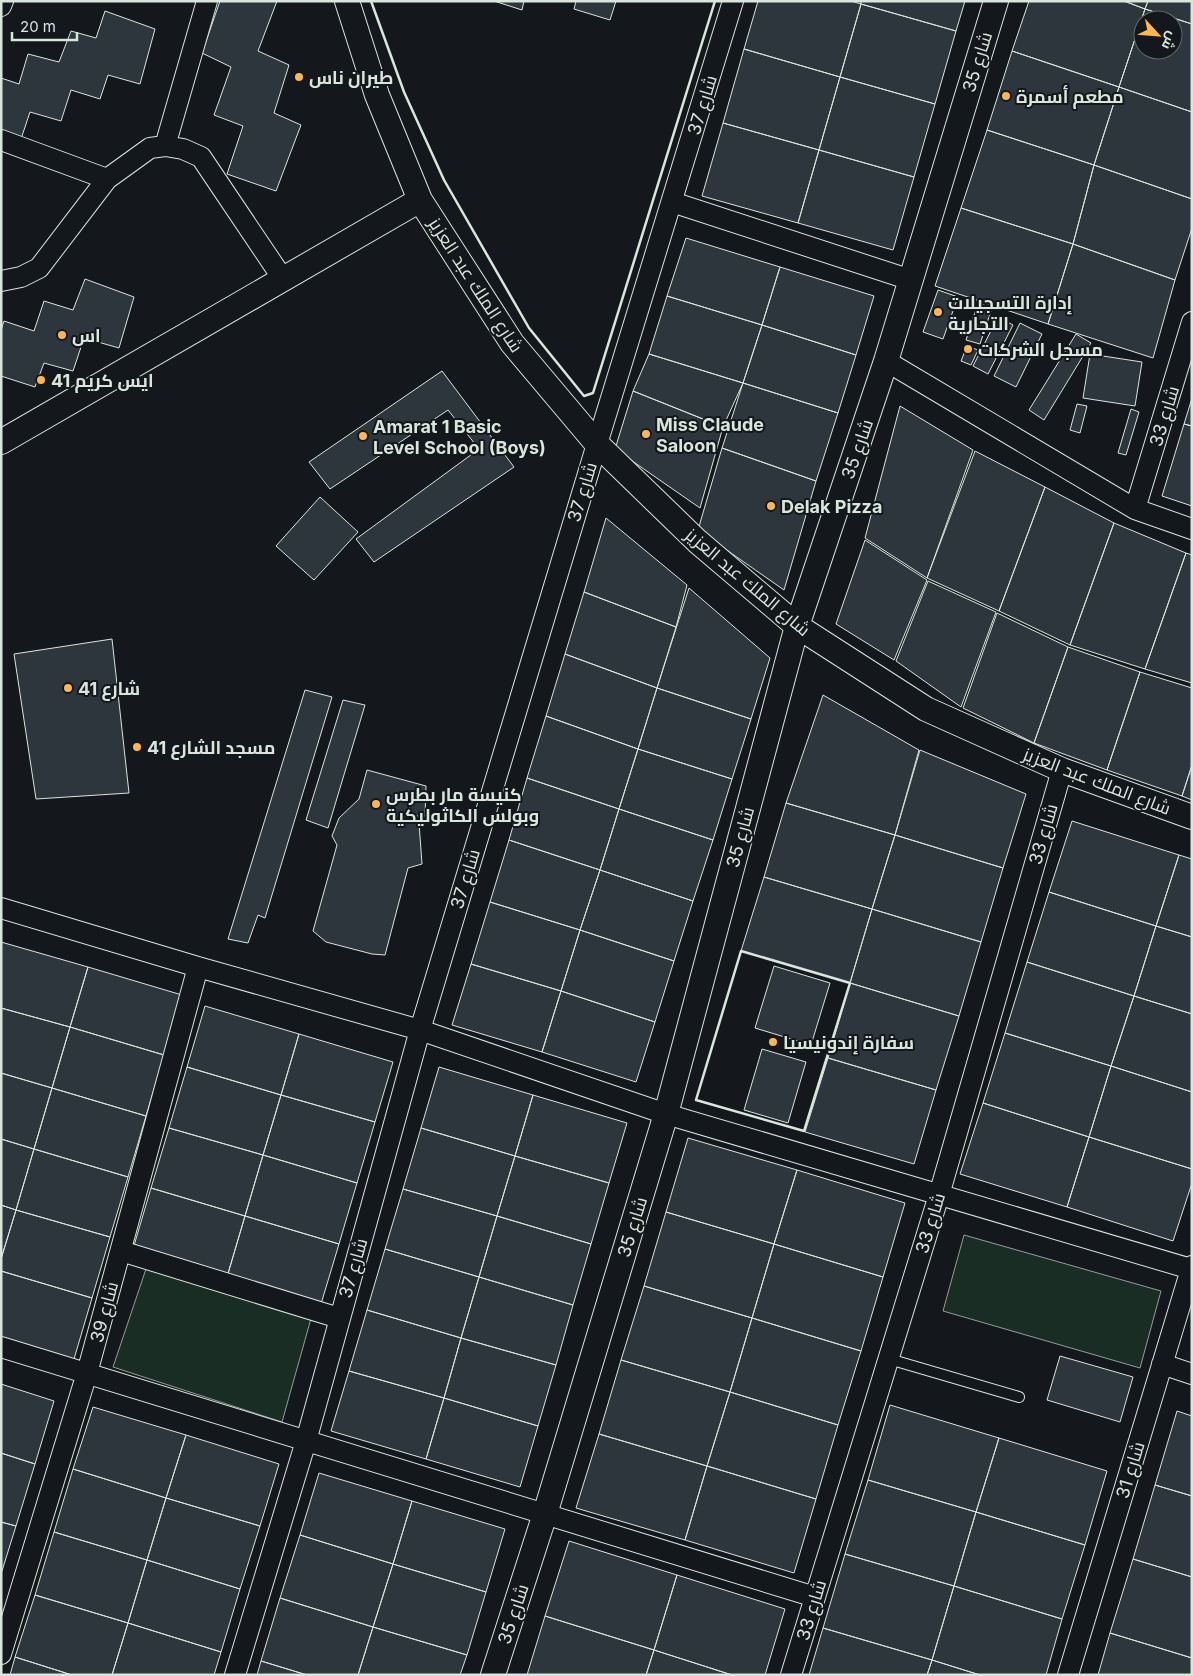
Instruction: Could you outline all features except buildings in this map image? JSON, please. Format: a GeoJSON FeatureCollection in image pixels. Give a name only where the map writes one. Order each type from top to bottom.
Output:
{"type":"FeatureCollection","features":[{"type":"Feature","properties":{"kind":"street"},"geometry":{"type":"LineString","coordinates":[[1,6],[3,1]]}},
{"type":"Feature","properties":{"kind":"street"},"geometry":{"type":"LineString","coordinates":[[165,146],[207,1]]}},
{"type":"Feature","properties":{"kind":"street","name":"شارع الملك عبد العزيز"},"geometry":{"type":"LineString","coordinates":[[347,1],[377,95],[420,200],[512,343],[597,444],[697,541],[797,626],[926,709],[1062,770],[1192,817]]}},
{"type":"Feature","properties":{"kind":"street","name":"شارع 37"},"geometry":{"type":"LineString","coordinates":[[235,1675],[306,1442],[420,1030],[733,1]]}},
{"type":"Feature","properties":{"kind":"street","name":"شارع 35"},"geometry":{"type":"LineString","coordinates":[[493,1675],[545,1514],[666,1114],[797,626],[886,361],[996,1]]}},
{"type":"Feature","properties":{"kind":"street"},"geometry":{"type":"LineString","coordinates":[[1,140],[108,179]]}},
{"type":"Feature","properties":{"kind":"street"},"geometry":{"type":"LineString","coordinates":[[1,281],[21,277],[39,268],[108,179],[150,148],[165,146],[183,149],[201,157],[283,280]]}},
{"type":"Feature","properties":{"kind":"street","name":"شارع الملك عبد العزيز"},"geometry":{"type":"LineString","coordinates":[[1,442],[420,200]]}},
{"type":"Feature","properties":{"kind":"street"},"geometry":{"type":"LineString","coordinates":[[672,202],[911,280]]}},
{"type":"Feature","properties":{"kind":"street","name":"شارع 33"},"geometry":{"type":"LineString","coordinates":[[1136,510],[1192,322]]}},
{"type":"Feature","properties":{"kind":"street"},"geometry":{"type":"LineString","coordinates":[[886,361],[1136,510],[1192,528]]}},
{"type":"Feature","properties":{"kind":"street","name":"شارع 33"},"geometry":{"type":"LineString","coordinates":[[791,1675],[939,1194],[1062,770]]}},
{"type":"Feature","properties":{"kind":"street"},"geometry":{"type":"LineString","coordinates":[[1,908],[198,967],[420,1030],[666,1114],[1191,1268]]}},
{"type":"Feature","properties":{"kind":"street","name":"شارع 39"},"geometry":{"type":"LineString","coordinates":[[1,1654],[87,1373],[198,967]]}},
{"type":"Feature","properties":{"kind":"street"},"geometry":{"type":"LineString","coordinates":[[121,1250],[339,1318]]}},
{"type":"Feature","properties":{"kind":"street","name":"شارع 31"},"geometry":{"type":"LineString","coordinates":[[1068,1675],[1191,1268]]}},
{"type":"Feature","properties":{"kind":"street"},"geometry":{"type":"LineString","coordinates":[[1,1347],[815,1597]]}},
{"type":"Feature","properties":{"kind":"street"},"geometry":{"type":"LineString","coordinates":[[1162,1364],[1192,1374]]}},
{"type":"Feature","properties":{"kind":"lane"},"geometry":{"type":"LineString","coordinates":[[889,1359],[1019,1397]]}},
{"type":"Feature","properties":{"kind":"green space"},"geometry":{"type":"Polygon","coordinates":[[[964,1235],[1161,1291],[1140,1368],[943,1311],[964,1235]]]}},
{"type":"Feature","properties":{"kind":"green space"},"geometry":{"type":"Polygon","coordinates":[[[148,1263],[312,1315],[282,1422],[113,1367],[148,1263]]]}},
{"type":"Feature","properties":{"kind":"wall"},"geometry":{"type":"LineString","coordinates":[[371,1],[404,92],[444,180],[529,328],[584,396],[593,393],[715,1]]}},
{"type":"Feature","properties":{"kind":"wall"},"geometry":{"type":"LineString","coordinates":[[741,951],[850,983],[804,1131],[696,1100],[741,951]]}},
{"type":"Feature","properties":{"kind":"place","name":"طيران ناس"},"geometry":{"type":"Point","coordinates":[299,77]}},
{"type":"Feature","properties":{"kind":"place","name":"مطعم أسمرة"},"geometry":{"type":"Point","coordinates":[1006,96]}},
{"type":"Feature","properties":{"kind":"place","name":"إدارة التسجيلات التجارية"},"geometry":{"type":"Point","coordinates":[938,312]}},
{"type":"Feature","properties":{"kind":"place","name":"اس"},"geometry":{"type":"Point","coordinates":[62,335]}},
{"type":"Feature","properties":{"kind":"place","name":"مسجل الشركات"},"geometry":{"type":"Point","coordinates":[968,349]}},
{"type":"Feature","properties":{"kind":"place","name":"41 ايس كريم"},"geometry":{"type":"Point","coordinates":[41,380]}},
{"type":"Feature","properties":{"kind":"place","name":"Miss Claude Saloon"},"geometry":{"type":"Point","coordinates":[646,434]}},
{"type":"Feature","properties":{"kind":"place","name":"Amarat 1 Basic Level School (Boys)"},"geometry":{"type":"Point","coordinates":[363,436]}},
{"type":"Feature","properties":{"kind":"place","name":"Delak Pizza"},"geometry":{"type":"Point","coordinates":[771,506]}},
{"type":"Feature","properties":{"kind":"place","name":"شارع 41"},"geometry":{"type":"Point","coordinates":[68,688]}},
{"type":"Feature","properties":{"kind":"place","name":"مسجد الشارع 41"},"geometry":{"type":"Point","coordinates":[137,747]}},
{"type":"Feature","properties":{"kind":"place","name":"كنيسة مار بطرس وبولس الكاثوليكية"},"geometry":{"type":"Point","coordinates":[376,804]}},
{"type":"Feature","properties":{"kind":"place","name":"سفارة إندونيسيا"},"geometry":{"type":"Point","coordinates":[773,1042]}}]}
